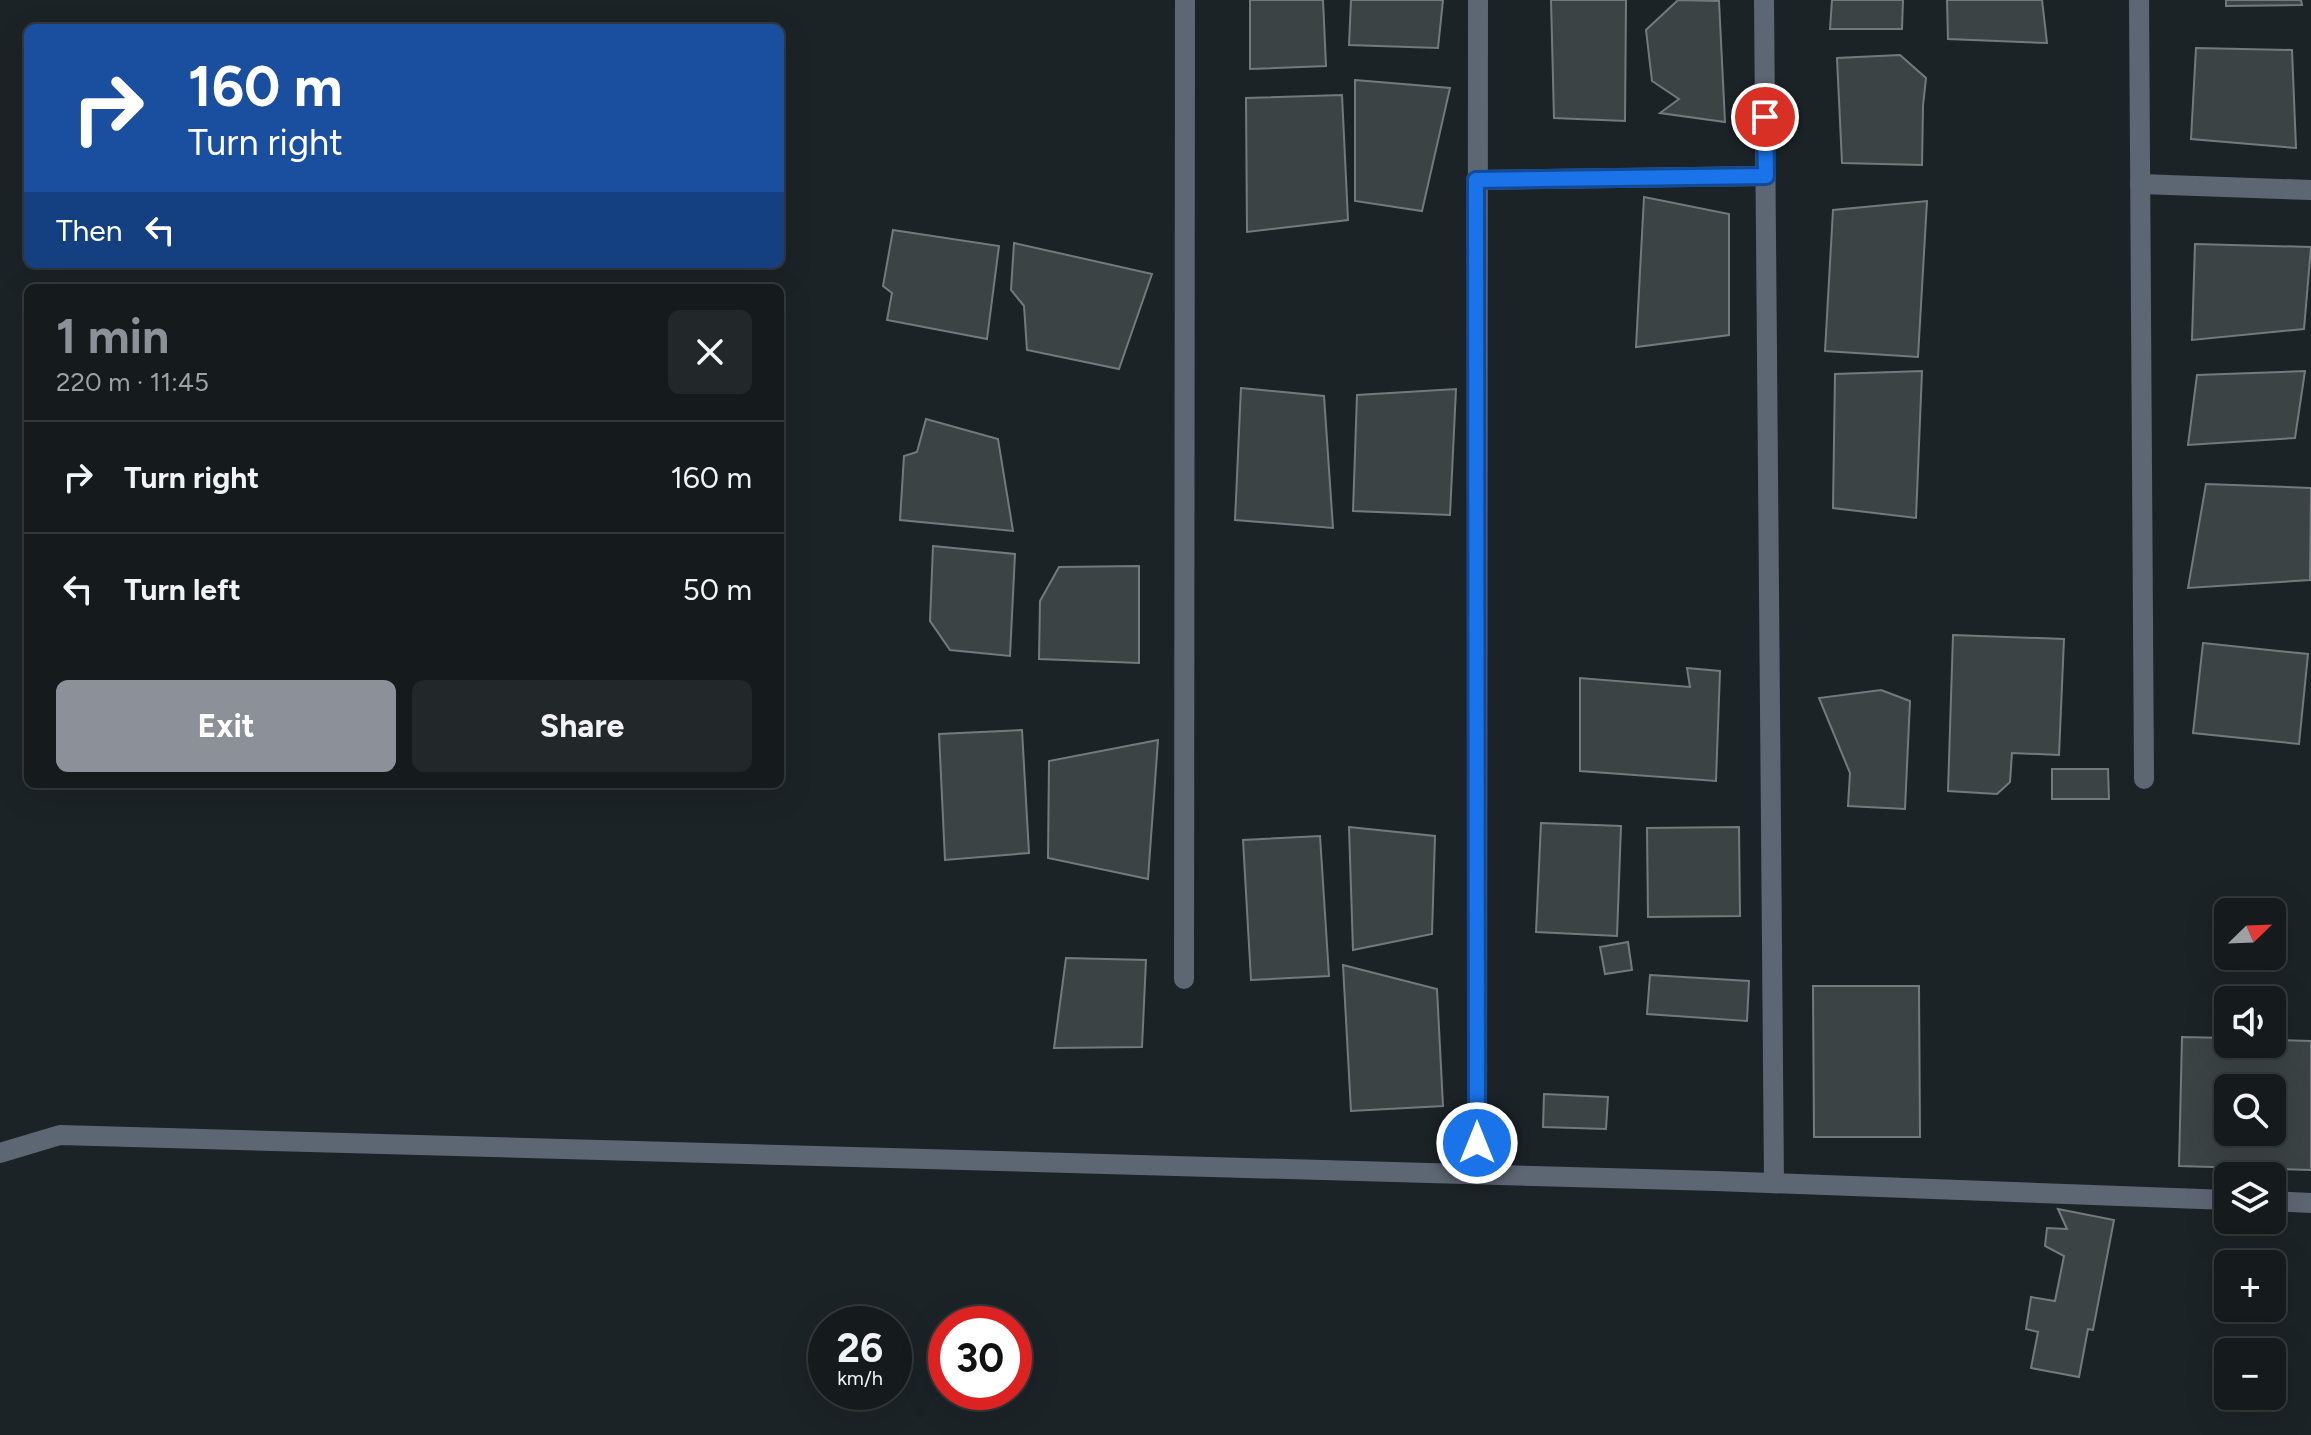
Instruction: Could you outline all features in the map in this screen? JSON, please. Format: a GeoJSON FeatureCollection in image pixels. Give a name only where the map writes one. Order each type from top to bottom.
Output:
{"type":"FeatureCollection","features":[{"type":"Feature","properties":{"kind":"street"},"geometry":{"type":"LineString","coordinates":[[1184,979],[1185,0]]}},
{"type":"Feature","properties":{"kind":"street"},"geometry":{"type":"LineString","coordinates":[[1477,1174],[1478,0]]}},
{"type":"Feature","properties":{"kind":"street"},"geometry":{"type":"LineString","coordinates":[[1764,0],[1774,1183]]}},
{"type":"Feature","properties":{"kind":"street"},"geometry":{"type":"LineString","coordinates":[[2139,0],[2144,779]]}},
{"type":"Feature","properties":{"kind":"street"},"geometry":{"type":"LineString","coordinates":[[1476,180],[1766,176]]}},
{"type":"Feature","properties":{"kind":"street"},"geometry":{"type":"LineString","coordinates":[[2140,184],[2311,190]]}},
{"type":"Feature","properties":{"kind":"street"},"geometry":{"type":"LineString","coordinates":[[0,1153],[60,1135],[1477,1174],[2214,1199]]}},
{"type":"Feature","properties":{"kind":"street"},"geometry":{"type":"LineString","coordinates":[[2286,1202],[2311,1203]]}},
{"type":"Feature","properties":{"kind":"building"},"geometry":{"type":"Polygon","coordinates":[[[1250,0],[1323,0],[1326,66],[1250,69],[1250,0]]]}},
{"type":"Feature","properties":{"kind":"building"},"geometry":{"type":"Polygon","coordinates":[[[1351,0],[1443,0],[1438,48],[1349,45],[1351,0]]]}},
{"type":"Feature","properties":{"kind":"building"},"geometry":{"type":"Polygon","coordinates":[[[1551,0],[1626,0],[1625,121],[1554,118],[1551,0]]]}},
{"type":"Feature","properties":{"kind":"building"},"geometry":{"type":"Polygon","coordinates":[[[1678,0],[1719,1],[1725,122],[1660,113],[1679,99],[1652,81],[1646,30],[1678,0]]]}},
{"type":"Feature","properties":{"kind":"building"},"geometry":{"type":"Polygon","coordinates":[[[1832,0],[1903,0],[1902,29],[1830,29],[1832,0]]]}},
{"type":"Feature","properties":{"kind":"building"},"geometry":{"type":"Polygon","coordinates":[[[1947,0],[2042,0],[2047,43],[1948,39],[1947,0]]]}},
{"type":"Feature","properties":{"kind":"building"},"geometry":{"type":"Polygon","coordinates":[[[2226,0],[2301,0],[2302,5],[2226,6],[2226,0]]]}},
{"type":"Feature","properties":{"kind":"building"},"geometry":{"type":"Polygon","coordinates":[[[2196,48],[2292,50],[2296,148],[2191,139],[2196,48]]]}},
{"type":"Feature","properties":{"kind":"building"},"geometry":{"type":"Polygon","coordinates":[[[1900,55],[1926,78],[1922,165],[1842,163],[1837,58],[1900,55]]]}},
{"type":"Feature","properties":{"kind":"building"},"geometry":{"type":"Polygon","coordinates":[[[1355,80],[1450,88],[1422,211],[1355,201],[1355,80]]]}},
{"type":"Feature","properties":{"kind":"building"},"geometry":{"type":"Polygon","coordinates":[[[1342,95],[1348,220],[1247,232],[1246,98],[1342,95]]]}},
{"type":"Feature","properties":{"kind":"building"},"geometry":{"type":"Polygon","coordinates":[[[1644,197],[1729,214],[1729,335],[1636,347],[1644,197]]]}},
{"type":"Feature","properties":{"kind":"building"},"geometry":{"type":"Polygon","coordinates":[[[1927,201],[1918,357],[1825,351],[1833,210],[1927,201]]]}},
{"type":"Feature","properties":{"kind":"building"},"geometry":{"type":"Polygon","coordinates":[[[893,230],[999,246],[987,339],[887,320],[892,293],[883,286],[893,230]]]}},
{"type":"Feature","properties":{"kind":"building"},"geometry":{"type":"Polygon","coordinates":[[[1014,243],[1152,274],[1119,369],[1027,350],[1024,306],[1011,290],[1014,243]]]}},
{"type":"Feature","properties":{"kind":"building"},"geometry":{"type":"Polygon","coordinates":[[[2195,244],[2311,247],[2304,329],[2192,340],[2195,244]]]}},
{"type":"Feature","properties":{"kind":"building"},"geometry":{"type":"Polygon","coordinates":[[[1922,371],[1916,518],[1833,508],[1835,374],[1922,371]]]}},
{"type":"Feature","properties":{"kind":"building"},"geometry":{"type":"Polygon","coordinates":[[[2305,371],[2295,438],[2188,445],[2197,375],[2305,371]]]}},
{"type":"Feature","properties":{"kind":"building"},"geometry":{"type":"Polygon","coordinates":[[[1241,388],[1324,396],[1333,528],[1235,520],[1241,388]]]}},
{"type":"Feature","properties":{"kind":"building"},"geometry":{"type":"Polygon","coordinates":[[[1456,389],[1450,515],[1353,511],[1357,395],[1456,389]]]}},
{"type":"Feature","properties":{"kind":"building"},"geometry":{"type":"Polygon","coordinates":[[[926,419],[998,439],[1013,531],[900,520],[904,456],[917,452],[926,419]]]}},
{"type":"Feature","properties":{"kind":"building"},"geometry":{"type":"Polygon","coordinates":[[[2206,484],[2311,488],[2310,580],[2188,588],[2206,484]]]}},
{"type":"Feature","properties":{"kind":"building"},"geometry":{"type":"Polygon","coordinates":[[[933,546],[1015,554],[1010,656],[950,650],[930,621],[933,546]]]}},
{"type":"Feature","properties":{"kind":"building"},"geometry":{"type":"Polygon","coordinates":[[[1139,566],[1139,663],[1039,659],[1040,601],[1059,567],[1139,566]]]}},
{"type":"Feature","properties":{"kind":"building"},"geometry":{"type":"Polygon","coordinates":[[[1953,635],[2064,639],[2059,755],[2012,753],[2010,782],[1997,794],[1948,791],[1953,635]]]}},
{"type":"Feature","properties":{"kind":"building"},"geometry":{"type":"Polygon","coordinates":[[[2203,643],[2308,654],[2299,744],[2193,733],[2203,643]]]}},
{"type":"Feature","properties":{"kind":"building"},"geometry":{"type":"Polygon","coordinates":[[[1687,668],[1720,671],[1716,781],[1580,771],[1580,678],[1690,687],[1687,668]]]}},
{"type":"Feature","properties":{"kind":"building"},"geometry":{"type":"Polygon","coordinates":[[[1881,690],[1910,701],[1905,809],[1848,806],[1850,773],[1819,698],[1881,690]]]}},
{"type":"Feature","properties":{"kind":"building"},"geometry":{"type":"Polygon","coordinates":[[[1022,730],[1029,853],[945,860],[939,734],[1022,730]]]}},
{"type":"Feature","properties":{"kind":"building"},"geometry":{"type":"Polygon","coordinates":[[[1158,740],[1148,879],[1048,858],[1049,761],[1158,740]]]}},
{"type":"Feature","properties":{"kind":"building"},"geometry":{"type":"Polygon","coordinates":[[[2052,769],[2108,769],[2109,799],[2052,799],[2052,769]]]}},
{"type":"Feature","properties":{"kind":"building"},"geometry":{"type":"Polygon","coordinates":[[[1541,823],[1621,826],[1617,936],[1536,932],[1541,823]]]}},
{"type":"Feature","properties":{"kind":"building"},"geometry":{"type":"Polygon","coordinates":[[[1349,827],[1435,836],[1432,934],[1353,950],[1349,827]]]}},
{"type":"Feature","properties":{"kind":"building"},"geometry":{"type":"Polygon","coordinates":[[[1739,827],[1740,916],[1648,917],[1647,828],[1739,827]]]}},
{"type":"Feature","properties":{"kind":"building"},"geometry":{"type":"Polygon","coordinates":[[[1320,836],[1329,976],[1251,980],[1243,840],[1320,836]]]}},
{"type":"Feature","properties":{"kind":"building"},"geometry":{"type":"Polygon","coordinates":[[[1628,942],[1632,970],[1605,974],[1600,947],[1628,942]]]}},
{"type":"Feature","properties":{"kind":"building"},"geometry":{"type":"Polygon","coordinates":[[[1066,958],[1146,960],[1142,1047],[1054,1048],[1066,958]]]}},
{"type":"Feature","properties":{"kind":"building"},"geometry":{"type":"Polygon","coordinates":[[[1343,965],[1437,989],[1443,1106],[1351,1111],[1343,965]]]}},
{"type":"Feature","properties":{"kind":"building"},"geometry":{"type":"Polygon","coordinates":[[[1650,975],[1749,981],[1747,1021],[1647,1014],[1650,975]]]}},
{"type":"Feature","properties":{"kind":"building"},"geometry":{"type":"Polygon","coordinates":[[[1813,986],[1919,986],[1920,1137],[1814,1137],[1813,986]]]}},
{"type":"Feature","properties":{"kind":"building"},"geometry":{"type":"Polygon","coordinates":[[[2182,1037],[2214,1038],[2214,1058],[2286,1058],[2286,1040],[2311,1041],[2311,1170],[2286,1169],[2286,1162],[2214,1162],[2214,1167],[2179,1166],[2182,1037]]]}},
{"type":"Feature","properties":{"kind":"building"},"geometry":{"type":"Polygon","coordinates":[[[1544,1094],[1608,1097],[1606,1129],[1543,1127],[1544,1094]]]}},
{"type":"Feature","properties":{"kind":"building"},"geometry":{"type":"Polygon","coordinates":[[[2058,1209],[2114,1220],[2093,1330],[2088,1329],[2079,1377],[2031,1368],[2038,1332],[2026,1329],[2031,1297],[2055,1301],[2064,1256],[2045,1246],[2047,1228],[2067,1229],[2058,1209]]]}},
{"type":"Feature","properties":{"kind":"route"},"geometry":{"type":"LineString","coordinates":[[1477,1143],[1476,180],[1766,176],[1765,117]]}}]}
